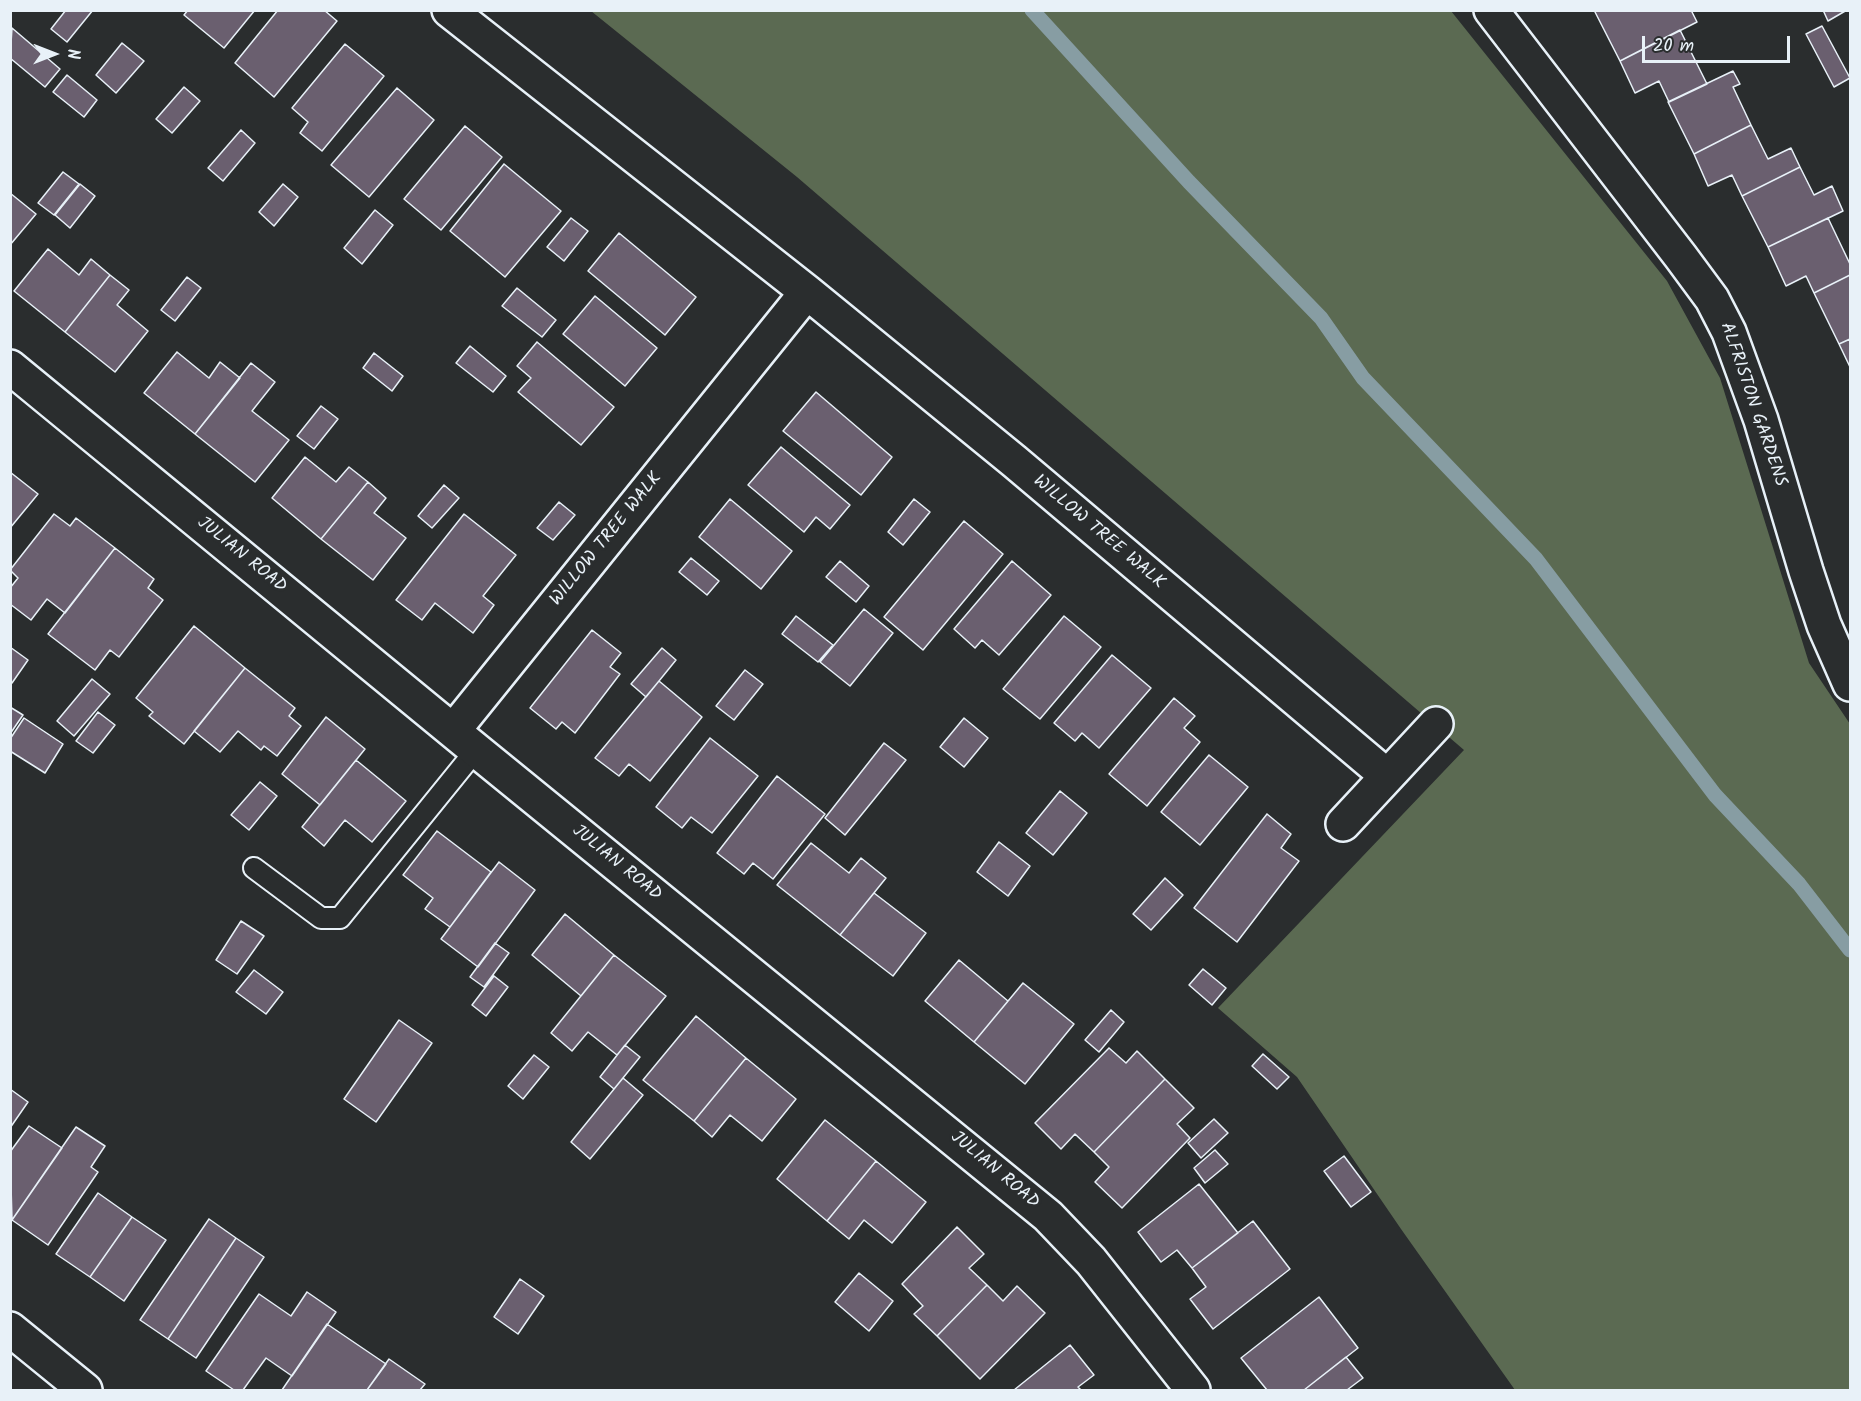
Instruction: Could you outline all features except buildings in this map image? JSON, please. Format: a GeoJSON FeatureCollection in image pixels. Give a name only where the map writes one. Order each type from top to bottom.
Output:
{"type":"FeatureCollection","features":[{"type":"Feature","properties":{"kind":"street","name":"WILLOW TREE WALK"},"geometry":{"type":"LineString","coordinates":[[449,10],[807,292],[1014,461],[1387,776]]}},
{"type":"Feature","properties":{"kind":"street","name":"ALFRISTON GARDENS"},"geometry":{"type":"LineString","coordinates":[[1491,10],[1712,299],[1729,332],[1761,420],[1824,625],[1851,684]]}},
{"type":"Feature","properties":{"kind":"street","name":"WILLOW TREE WALK"},"geometry":{"type":"LineString","coordinates":[[465,741],[807,292]]}},
{"type":"Feature","properties":{"kind":"street","name":"JULIAN ROAD"},"geometry":{"type":"LineString","coordinates":[[10,367],[465,741],[980,1158],[1048,1216],[1091,1261],[1193,1390]]}},
{"type":"Feature","properties":{"kind":"street"},"geometry":{"type":"LineString","coordinates":[[1343,824],[1436,724]]}},
{"type":"Feature","properties":{"kind":"street"},"geometry":{"type":"LineString","coordinates":[[10,1329],[85,1390]]}},
{"type":"Feature","properties":{"kind":"lane"},"geometry":{"type":"LineString","coordinates":[[254,867],[321,918],[340,918],[465,741]]}},
{"type":"Feature","properties":{"kind":"green space"},"geometry":{"type":"Polygon","coordinates":[[[591,11],[1451,11],[1667,281],[1720,378],[1809,663],[1850,724],[1850,1390],[1515,1390],[1297,1077],[1218,1008],[1464,750],[797,177],[591,11]]]}},
{"type":"Feature","properties":{"kind":"waterway"},"geometry":{"type":"LineString","coordinates":[[1032,10],[1189,182],[1321,318],[1363,378],[1536,559],[1715,795],[1799,884],[1850,950]]}}]}
